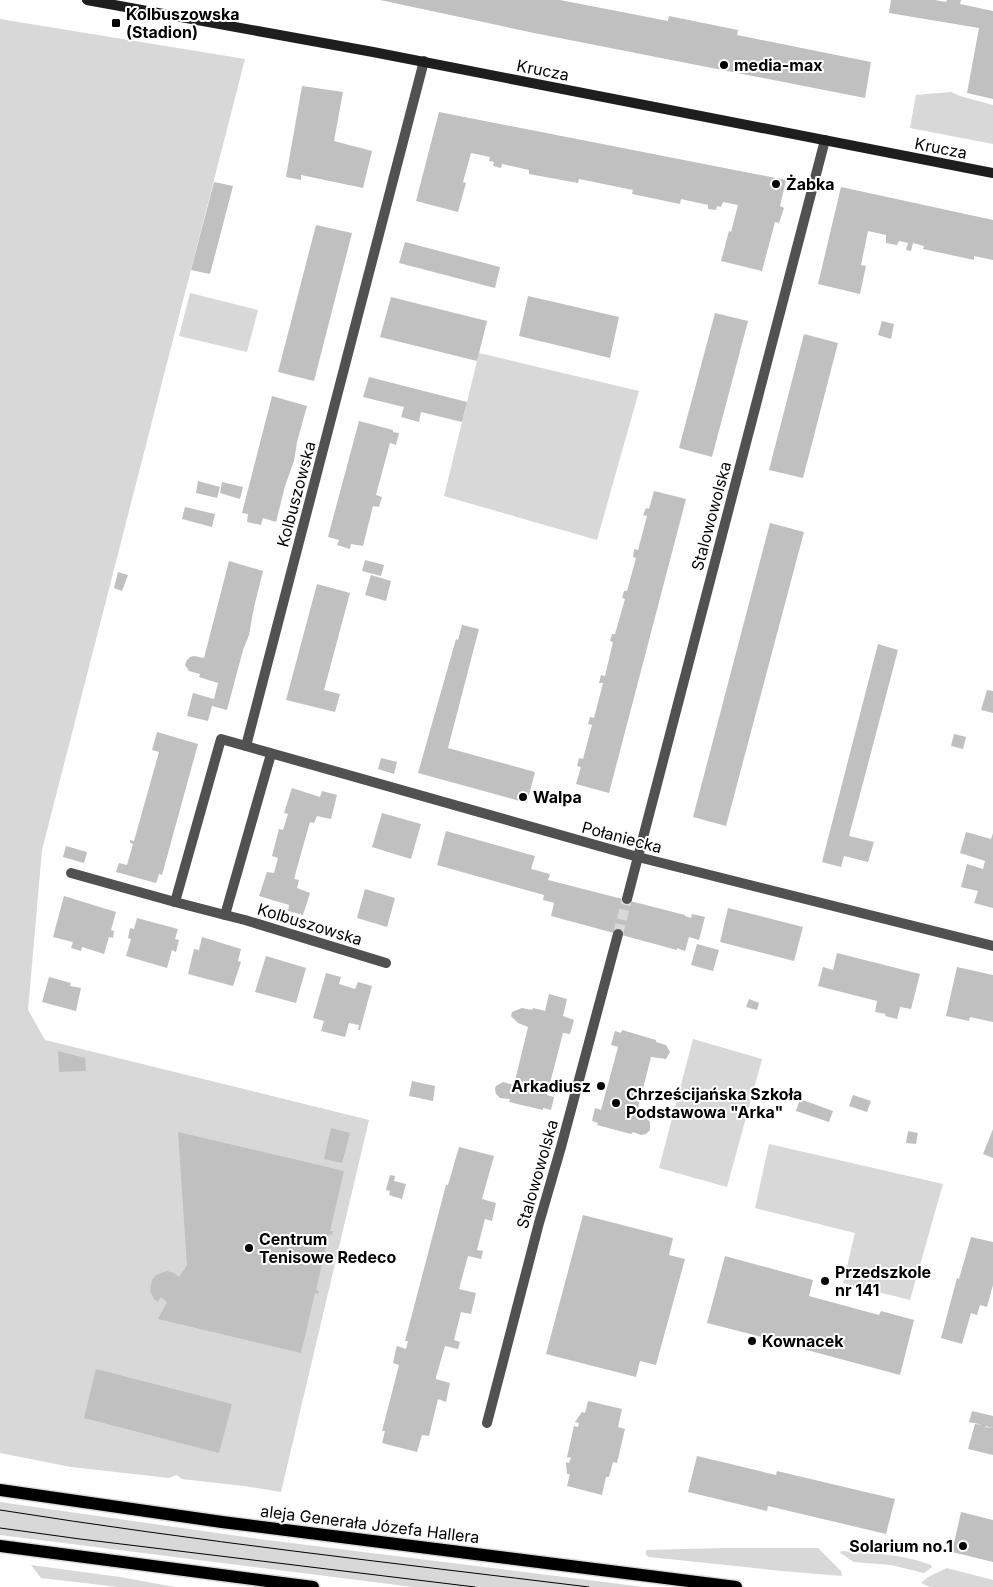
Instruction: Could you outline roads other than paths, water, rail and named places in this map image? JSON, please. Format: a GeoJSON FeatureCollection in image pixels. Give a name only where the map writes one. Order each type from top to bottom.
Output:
{"type":"FeatureCollection","features":[{"type":"Feature","properties":{"kind":"main road","name":"aleja Generała Józefa Hallera"},"geometry":{"type":"LineString","coordinates":[[0,1490],[214,1521],[736,1587]]}},
{"type":"Feature","properties":{"kind":"main road"},"geometry":{"type":"LineString","coordinates":[[0,1546],[313,1587]]}},
{"type":"Feature","properties":{"kind":"street","name":"Krucza"},"geometry":{"type":"LineString","coordinates":[[87,0],[424,61],[993,173]]}},
{"type":"Feature","properties":{"kind":"street","name":"Kolbuszowska"},"geometry":{"type":"LineString","coordinates":[[246,746],[424,61]]}},
{"type":"Feature","properties":{"kind":"street","name":"Stalowowolska"},"geometry":{"type":"LineString","coordinates":[[627,899],[825,140]]}},
{"type":"Feature","properties":{"kind":"street"},"geometry":{"type":"LineString","coordinates":[[175,902],[221,739],[246,746]]}},
{"type":"Feature","properties":{"kind":"street","name":"Połaniecka"},"geometry":{"type":"LineString","coordinates":[[246,746],[638,857],[993,946]]}},
{"type":"Feature","properties":{"kind":"street"},"geometry":{"type":"LineString","coordinates":[[225,915],[271,754]]}},
{"type":"Feature","properties":{"kind":"street","name":"Kolbuszowska"},"geometry":{"type":"LineString","coordinates":[[71,873],[225,915],[386,963]]}},
{"type":"Feature","properties":{"kind":"street","name":"Stalowowolska"},"geometry":{"type":"LineString","coordinates":[[487,1423],[539,1223],[618,934]]}},
{"type":"Feature","properties":{"kind":"tunnel"},"geometry":{"type":"LineString","coordinates":[[618,934],[627,899]]}},
{"type":"Feature","properties":{"kind":"tram line"},"geometry":{"type":"LineString","coordinates":[[0,1510],[221,1542],[589,1587]]}},
{"type":"Feature","properties":{"kind":"tram line"},"geometry":{"type":"LineString","coordinates":[[0,1528],[475,1587]]}},
{"type":"Feature","properties":{"kind":"place","name":"Kolbuszowska (Stadion)"},"geometry":{"type":"Point","coordinates":[116,23]}},
{"type":"Feature","properties":{"kind":"place","name":"media-max"},"geometry":{"type":"Point","coordinates":[724,65]}},
{"type":"Feature","properties":{"kind":"place","name":"Żabka"},"geometry":{"type":"Point","coordinates":[776,184]}},
{"type":"Feature","properties":{"kind":"place","name":"Walpa"},"geometry":{"type":"Point","coordinates":[523,797]}},
{"type":"Feature","properties":{"kind":"place","name":"Arkadiusz"},"geometry":{"type":"Point","coordinates":[601,1086]}},
{"type":"Feature","properties":{"kind":"place","name":"Chrześcijańska Szkoła Podstawowa \"Arka\""},"geometry":{"type":"Point","coordinates":[616,1103]}},
{"type":"Feature","properties":{"kind":"place","name":"Centrum Tenisowe Redeco"},"geometry":{"type":"Point","coordinates":[249,1248]}},
{"type":"Feature","properties":{"kind":"place","name":"Przedszkole nr 141"},"geometry":{"type":"Point","coordinates":[825,1281]}},
{"type":"Feature","properties":{"kind":"place","name":"Kownacek"},"geometry":{"type":"Point","coordinates":[752,1341]}},
{"type":"Feature","properties":{"kind":"place","name":"Solarium no.1"},"geometry":{"type":"Point","coordinates":[963,1546]}}]}
